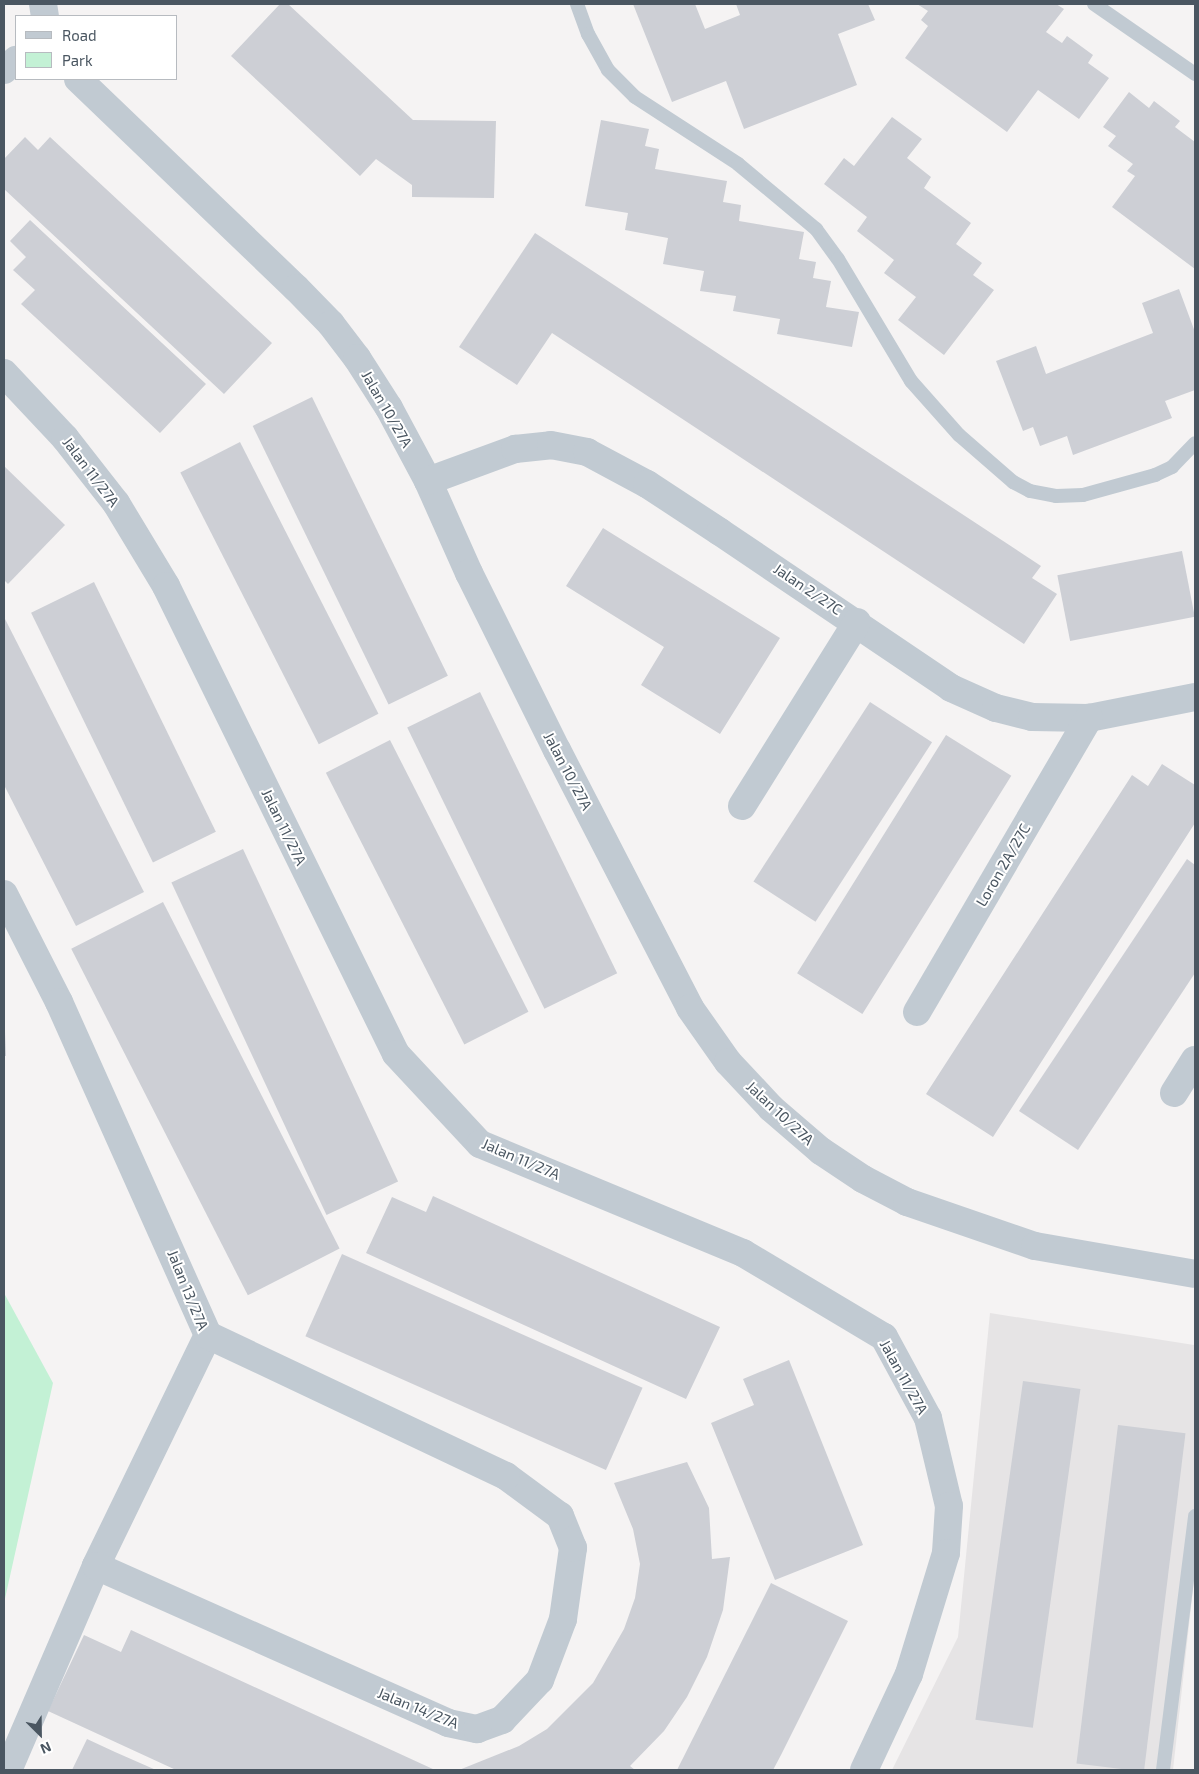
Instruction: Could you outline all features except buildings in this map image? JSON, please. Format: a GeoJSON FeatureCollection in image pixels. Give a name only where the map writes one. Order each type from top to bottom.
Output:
{"type":"FeatureCollection","features":[{"type":"Feature","properties":{"kind":"street"},"geometry":{"type":"LineString","coordinates":[[4,70],[15,61]]}},
{"type":"Feature","properties":{"kind":"street","name":"Jalan 10/27A"},"geometry":{"type":"LineString","coordinates":[[79,80],[331,324],[389,408],[428,481],[530,697],[690,1008],[728,1062],[771,1108],[821,1151],[863,1179],[907,1202],[1035,1246],[1195,1274]]}},
{"type":"Feature","properties":{"kind":"street","name":"Jalan 11/27A"},"geometry":{"type":"LineString","coordinates":[[4,372],[65,438],[110,495],[166,586],[396,1054],[480,1144],[743,1253],[884,1338],[928,1418],[949,1506],[946,1553],[909,1674],[864,1770]]}},
{"type":"Feature","properties":{"kind":"street","name":"Jalan 2/27C"},"geometry":{"type":"LineString","coordinates":[[428,481],[515,448],[551,445],[587,452],[647,484],[857,622],[951,688],[996,708],[1032,717],[1089,718],[1195,697]]}},
{"type":"Feature","properties":{"kind":"street"},"geometry":{"type":"LineString","coordinates":[[742,806],[857,622]]}},
{"type":"Feature","properties":{"kind":"street","name":"Loron 2A/27C"},"geometry":{"type":"LineString","coordinates":[[917,1012],[1089,718]]}},
{"type":"Feature","properties":{"kind":"street","name":"Jalan 13/27A"},"geometry":{"type":"LineString","coordinates":[[4,894],[59,1002],[208,1335],[96,1566],[8,1770]]}},
{"type":"Feature","properties":{"kind":"street"},"geometry":{"type":"LineString","coordinates":[[1174,1093],[1195,1060]]}},
{"type":"Feature","properties":{"kind":"street","name":"Jalan 14/27A"},"geometry":{"type":"LineString","coordinates":[[96,1566],[448,1723],[477,1729],[502,1720],[540,1680],[563,1619],[573,1548],[560,1516],[506,1476],[208,1335]]}},
{"type":"Feature","properties":{"kind":"lane"},"geometry":{"type":"LineString","coordinates":[[577,4],[588,34],[608,70],[635,97],[738,164],[816,230],[838,259],[911,381],[959,435],[1013,482],[1030,491],[1047,495],[1083,494],[1155,475],[1172,467],[1195,443]]}},
{"type":"Feature","properties":{"kind":"lane"},"geometry":{"type":"LineString","coordinates":[[1094,4],[1195,74]]}},
{"type":"Feature","properties":{"kind":"lane"},"geometry":{"type":"LineString","coordinates":[[1163,1770],[1195,1516]]}},
{"type":"Feature","properties":{"kind":"shaded area"},"geometry":{"type":"Polygon","coordinates":[[[990,1313],[1194,1345],[1195,1571],[1173,1770],[892,1770],[958,1637],[990,1313]]]}},
{"type":"Feature","properties":{"kind":"green space"},"geometry":{"type":"Polygon","coordinates":[[[4,1293],[53,1383],[4,1603],[4,1293]]]}}]}
